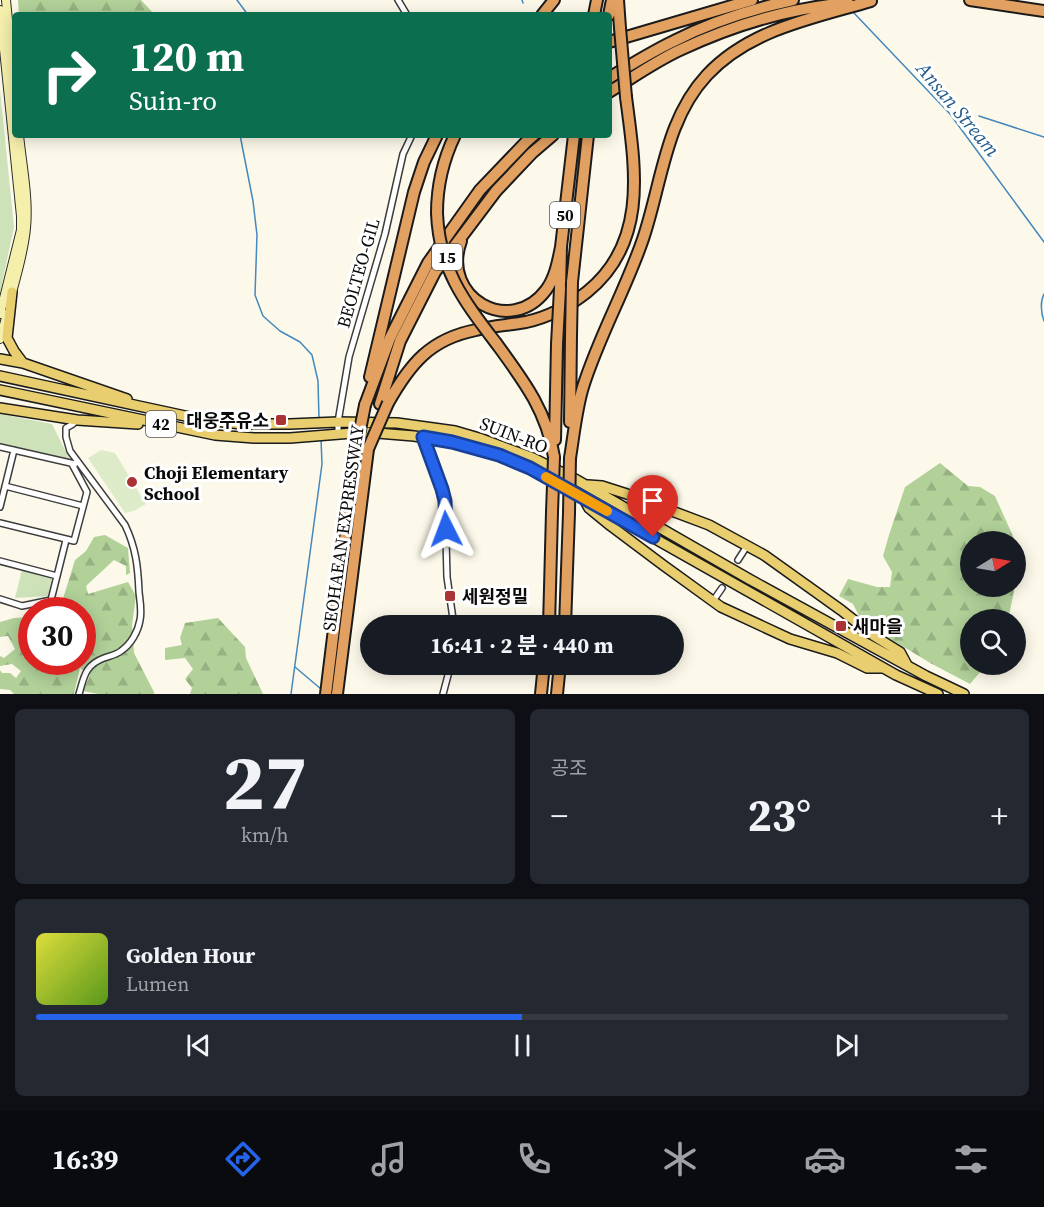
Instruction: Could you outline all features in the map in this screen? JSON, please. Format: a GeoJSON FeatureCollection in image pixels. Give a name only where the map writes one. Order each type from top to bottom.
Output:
{"type":"FeatureCollection","features":[{"type":"Feature","properties":{"kind":"highway"},"geometry":{"type":"LineString","coordinates":[[544,12],[554,0]]}},
{"type":"Feature","properties":{"kind":"highway"},"geometry":{"type":"LineString","coordinates":[[384,403],[410,367],[441,342],[468,331],[526,322],[551,315],[576,301],[596,285],[621,250],[634,205],[633,162],[618,0]]}},
{"type":"Feature","properties":{"kind":"highway"},"geometry":{"type":"LineString","coordinates":[[612,41],[752,0]]}},
{"type":"Feature","properties":{"kind":"highway"},"geometry":{"type":"LineString","coordinates":[[612,76],[674,40],[709,25],[755,9],[793,0]]}},
{"type":"Feature","properties":{"kind":"highway"},"geometry":{"type":"LineString","coordinates":[[612,90],[678,51],[721,33],[785,13],[824,10],[883,0]]}},
{"type":"Feature","properties":{"kind":"highway"},"geometry":{"type":"LineString","coordinates":[[970,0],[1044,11]]}},
{"type":"Feature","properties":{"kind":"highway"},"geometry":{"type":"LineString","coordinates":[[570,458],[582,389],[643,239],[667,149],[684,108],[695,89],[708,74],[741,48],[760,37],[824,10]]}},
{"type":"Feature","properties":{"kind":"highway"},"geometry":{"type":"LineString","coordinates":[[365,405],[371,370],[414,192],[436,138]]}},
{"type":"Feature","properties":{"kind":"highway"},"geometry":{"type":"LineString","coordinates":[[454,138],[441,171],[438,192],[437,213],[441,248],[450,274],[467,304],[533,395],[546,424],[554,457]]}},
{"type":"Feature","properties":{"kind":"highway","name":"SEOHAEAN EXPRESSWAY"},"geometry":{"type":"LineString","coordinates":[[337,694],[334,677],[356,450],[365,405],[390,338],[428,263],[480,190],[531,138]]}},
{"type":"Feature","properties":{"kind":"highway","name":"SEOHAEAN EXPRESSWAY"},"geometry":{"type":"LineString","coordinates":[[326,694],[334,677],[368,449],[384,403],[400,341],[435,272],[496,191],[550,138]]}},
{"type":"Feature","properties":{"kind":"highway","name":"50"},"geometry":{"type":"LineString","coordinates":[[549,615],[561,247],[574,138]]}},
{"type":"Feature","properties":{"kind":"highway","name":"50"},"geometry":{"type":"LineString","coordinates":[[565,615],[572,282],[588,138]]}},
{"type":"Feature","properties":{"kind":"highway"},"geometry":{"type":"LineString","coordinates":[[465,233],[457,257],[457,269],[461,283],[480,304],[498,310],[517,309],[538,299],[552,279],[561,247]]}},
{"type":"Feature","properties":{"kind":"highway"},"geometry":{"type":"LineString","coordinates":[[541,694],[543,675]]}},
{"type":"Feature","properties":{"kind":"highway"},"geometry":{"type":"LineString","coordinates":[[557,694],[559,675]]}},
{"type":"Feature","properties":{"kind":"main road"},"geometry":{"type":"LineString","coordinates":[[12,292],[8,338],[23,363]]}},
{"type":"Feature","properties":{"kind":"main road"},"geometry":{"type":"LineString","coordinates":[[0,359],[23,363],[110,392],[155,410]]}},
{"type":"Feature","properties":{"kind":"main road","name":"SUIN-RO"},"geometry":{"type":"LineString","coordinates":[[0,376],[199,419],[241,424],[397,423],[463,433],[479,438],[533,458],[584,484],[749,579],[964,694]]}},
{"type":"Feature","properties":{"kind":"main road","name":"SUIN-RO"},"geometry":{"type":"LineString","coordinates":[[4,391],[215,435],[290,438],[374,433],[452,442],[499,455],[530,468],[885,668],[938,694]]}},
{"type":"Feature","properties":{"kind":"main road"},"geometry":{"type":"LineString","coordinates":[[0,408],[77,420],[172,426]]}},
{"type":"Feature","properties":{"kind":"main road"},"geometry":{"type":"LineString","coordinates":[[584,484],[602,486],[627,494],[709,525],[764,555],[874,636],[900,652],[907,665]]}},
{"type":"Feature","properties":{"kind":"main road"},"geometry":{"type":"LineString","coordinates":[[582,497],[589,508],[611,526],[721,607],[790,639],[837,653],[867,668],[885,668]]}},
{"type":"Feature","properties":{"kind":"street"},"geometry":{"type":"LineString","coordinates":[[6,0],[12,61]]}},
{"type":"Feature","properties":{"kind":"street"},"geometry":{"type":"LineString","coordinates":[[0,10],[12,128]]}},
{"type":"Feature","properties":{"kind":"street"},"geometry":{"type":"LineString","coordinates":[[0,314],[21,230],[13,138]]}},
{"type":"Feature","properties":{"kind":"street"},"geometry":{"type":"LineString","coordinates":[[0,337],[26,227],[26,200],[19,138]]}},
{"type":"Feature","properties":{"kind":"street","name":"BEOLTEO-GIL"},"geometry":{"type":"LineString","coordinates":[[335,435],[334,422],[349,357],[385,234],[403,154],[411,138]]}},
{"type":"Feature","properties":{"kind":"street"},"geometry":{"type":"LineString","coordinates":[[77,420],[66,428],[70,451],[131,536],[137,561],[141,611],[140,621],[132,640],[120,652],[94,662],[86,672],[79,694]]}},
{"type":"Feature","properties":{"kind":"street"},"geometry":{"type":"LineString","coordinates":[[423,437],[445,501],[447,577],[452,615]]}},
{"type":"Feature","properties":{"kind":"street"},"geometry":{"type":"LineString","coordinates":[[0,447],[80,464]]}},
{"type":"Feature","properties":{"kind":"street"},"geometry":{"type":"LineString","coordinates":[[0,507],[14,450]]}},
{"type":"Feature","properties":{"kind":"street"},"geometry":{"type":"LineString","coordinates":[[0,523],[74,541],[87,492],[72,464]]}},
{"type":"Feature","properties":{"kind":"street"},"geometry":{"type":"LineString","coordinates":[[5,486],[83,506]]}},
{"type":"Feature","properties":{"kind":"street"},"geometry":{"type":"LineString","coordinates":[[0,599],[22,606],[51,600],[66,540]]}},
{"type":"Feature","properties":{"kind":"street"},"geometry":{"type":"LineString","coordinates":[[738,560],[747,546]]}},
{"type":"Feature","properties":{"kind":"street"},"geometry":{"type":"LineString","coordinates":[[0,561],[57,576]]}},
{"type":"Feature","properties":{"kind":"street"},"geometry":{"type":"LineString","coordinates":[[713,601],[722,588]]}},
{"type":"Feature","properties":{"kind":"street"},"geometry":{"type":"LineString","coordinates":[[444,694],[448,675]]}},
{"type":"Feature","properties":{"kind":"green space"},"geometry":{"type":"Polygon","coordinates":[[[18,0],[141,0],[152,12],[19,12],[18,0]]]}},
{"type":"Feature","properties":{"kind":"green space"},"geometry":{"type":"Polygon","coordinates":[[[0,90],[14,227],[0,293],[0,90]]]}},
{"type":"Feature","properties":{"kind":"green space"},"geometry":{"type":"Polygon","coordinates":[[[0,414],[52,424],[71,462],[0,443],[0,414]]]}},
{"type":"Feature","properties":{"kind":"green space"},"geometry":{"type":"Polygon","coordinates":[[[101,450],[115,453],[146,504],[125,513],[88,458],[101,450]]]}},
{"type":"Feature","properties":{"kind":"green space"},"geometry":{"type":"Polygon","coordinates":[[[940,463],[968,486],[980,487],[995,496],[1011,531],[960,531],[960,597],[1013,597],[1010,609],[960,609],[960,675],[978,675],[970,684],[862,622],[853,604],[839,596],[848,579],[877,587],[890,587],[892,572],[883,556],[905,487],[940,463]]]}},
{"type":"Feature","properties":{"kind":"green space"},"geometry":{"type":"Polygon","coordinates":[[[105,535],[128,548],[130,573],[126,575],[126,566],[114,560],[86,586],[88,594],[128,582],[136,596],[132,625],[134,653],[154,694],[98,694],[83,691],[90,675],[96,675],[96,597],[64,597],[75,560],[86,551],[94,537],[105,535]]]}},
{"type":"Feature","properties":{"kind":"green space"},"geometry":{"type":"Polygon","coordinates":[[[22,570],[52,577],[48,596],[15,598],[22,570]]]}},
{"type":"Feature","properties":{"kind":"green space"},"geometry":{"type":"Polygon","coordinates":[[[18,618],[18,669],[12,664],[0,666],[0,656],[4,658],[15,649],[8,636],[0,637],[0,622],[18,618]]]}},
{"type":"Feature","properties":{"kind":"green space"},"geometry":{"type":"Polygon","coordinates":[[[218,618],[245,647],[246,658],[263,694],[190,694],[192,688],[185,679],[193,669],[185,658],[165,660],[165,648],[182,645],[180,638],[185,623],[218,618]]]}},
{"type":"Feature","properties":{"kind":"green space"},"geometry":{"type":"Polygon","coordinates":[[[0,670],[16,678],[18,675],[78,675],[74,694],[14,694],[10,690],[0,689],[0,670]]]}},
{"type":"Feature","properties":{"kind":"waterway"},"geometry":{"type":"LineString","coordinates":[[237,0],[246,12]]}},
{"type":"Feature","properties":{"kind":"waterway"},"geometry":{"type":"LineString","coordinates":[[395,0],[402,12]]}},
{"type":"Feature","properties":{"kind":"waterway","name":"Ansan Stream"},"geometry":{"type":"LineString","coordinates":[[853,12],[950,114],[1044,242]]}},
{"type":"Feature","properties":{"kind":"waterway"},"geometry":{"type":"LineString","coordinates":[[952,114],[963,112]]}},
{"type":"Feature","properties":{"kind":"waterway"},"geometry":{"type":"LineString","coordinates":[[979,116],[1044,137]]}},
{"type":"Feature","properties":{"kind":"waterway"},"geometry":{"type":"LineString","coordinates":[[241,138],[257,235],[255,295],[263,316],[280,331],[300,342],[312,355],[318,381],[319,419]]}},
{"type":"Feature","properties":{"kind":"waterway"},"geometry":{"type":"LineString","coordinates":[[1044,294],[1041,307],[1044,321]]}},
{"type":"Feature","properties":{"kind":"waterway"},"geometry":{"type":"LineString","coordinates":[[291,694],[322,464],[321,439]]}},
{"type":"Feature","properties":{"kind":"waterway"},"geometry":{"type":"LineString","coordinates":[[295,667],[321,689]]}},
{"type":"Feature","properties":{"kind":"tunnel"},"geometry":{"type":"LineString","coordinates":[[722,588],[738,560]]}},
{"type":"Feature","properties":{"kind":"slow traffic"},"geometry":{"type":"LineString","coordinates":[[546,477],[607,511]]}},
{"type":"Feature","properties":{"kind":"place","name":"대웅주유소"},"geometry":{"type":"Point","coordinates":[281,420]}},
{"type":"Feature","properties":{"kind":"place","name":"Choji Elementary School"},"geometry":{"type":"Point","coordinates":[132,482]}},
{"type":"Feature","properties":{"kind":"place","name":"세원정밀"},"geometry":{"type":"Point","coordinates":[450,596]}},
{"type":"Feature","properties":{"kind":"place","name":"새마을"},"geometry":{"type":"Point","coordinates":[841,626]}},
{"type":"Feature","properties":{"kind":"route"},"geometry":{"type":"LineString","coordinates":[[446,529],[445,501],[423,437],[452,442],[499,455],[530,468],[653,537]]}}]}
